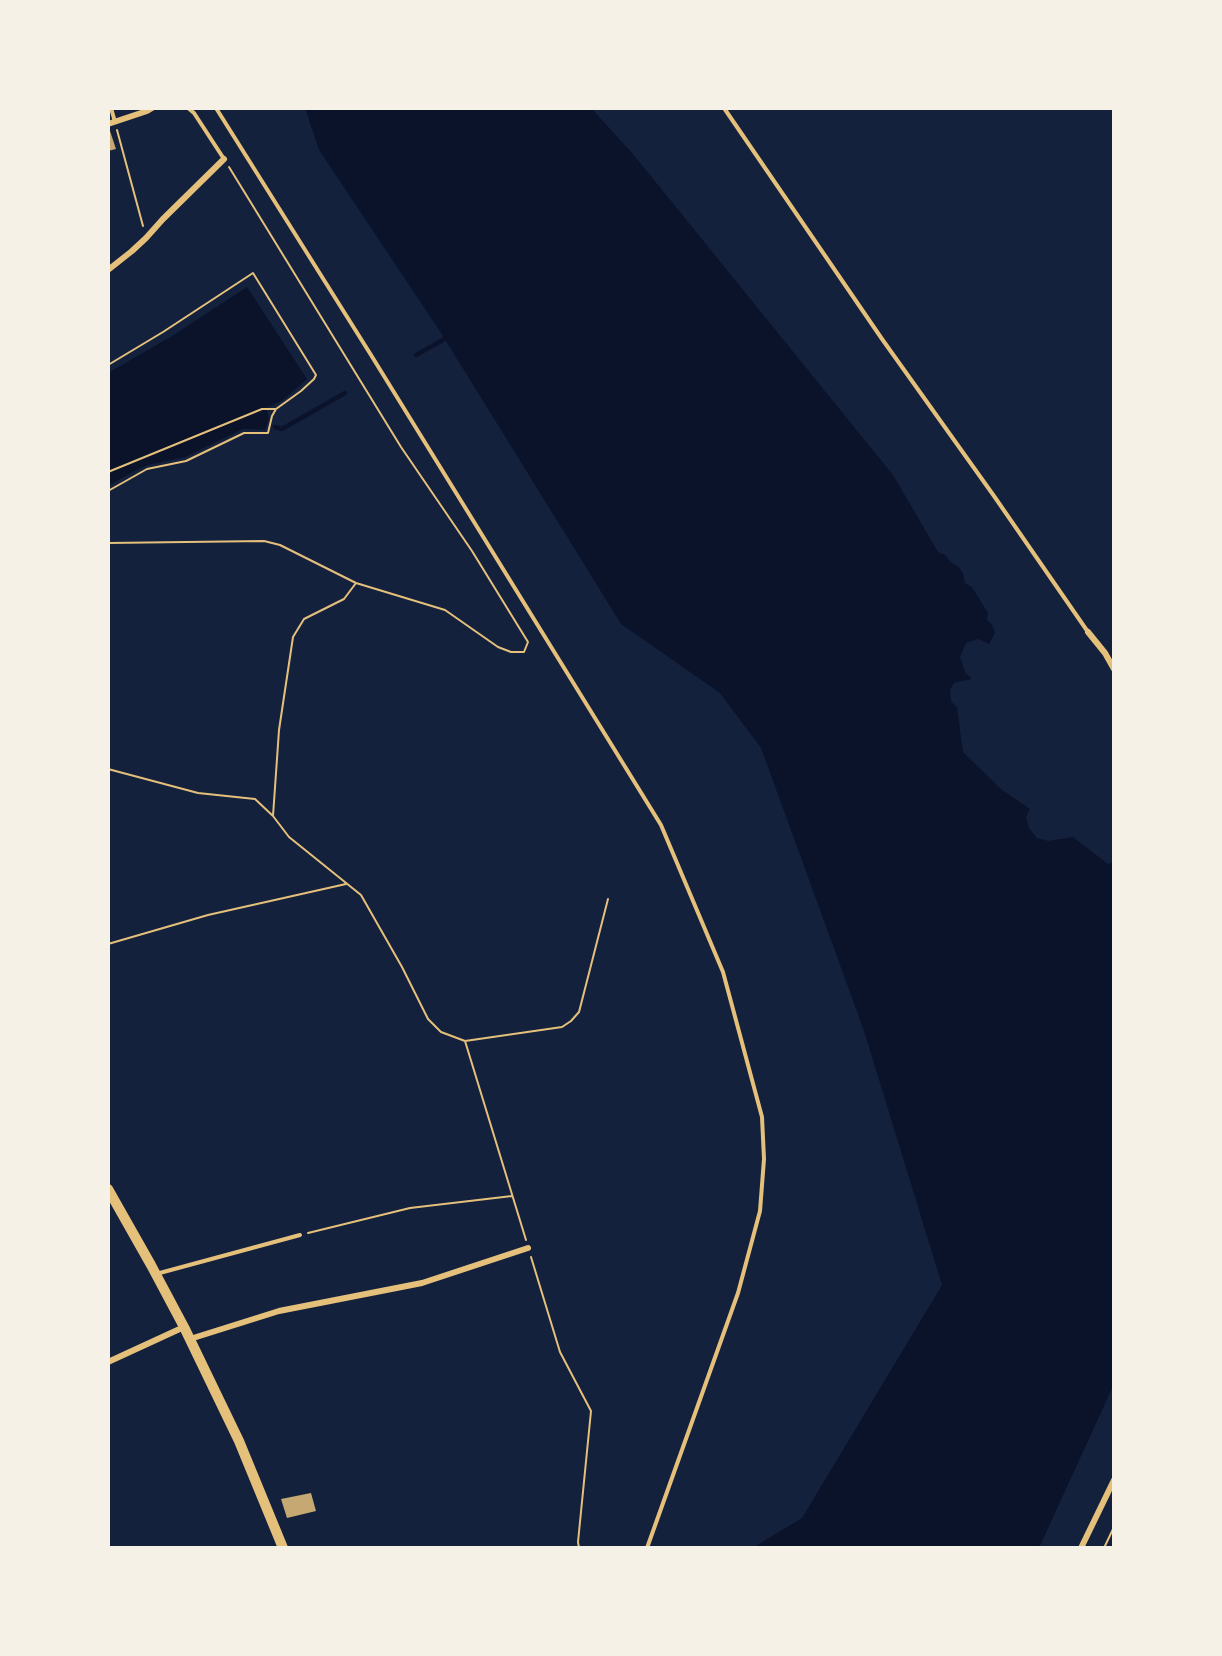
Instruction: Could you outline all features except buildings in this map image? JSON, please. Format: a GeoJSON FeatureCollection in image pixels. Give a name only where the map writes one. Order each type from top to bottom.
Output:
{"type":"FeatureCollection","features":[{"type":"Feature","properties":{"kind":"main road"},"geometry":{"type":"LineString","coordinates":[[108,1189],[190,1339],[239,1441],[283,1548]]}},
{"type":"Feature","properties":{"kind":"street"},"geometry":{"type":"LineString","coordinates":[[111,123],[153,108]]}},
{"type":"Feature","properties":{"kind":"street"},"geometry":{"type":"LineString","coordinates":[[108,270],[146,238],[224,159]]}},
{"type":"Feature","properties":{"kind":"street"},"geometry":{"type":"LineString","coordinates":[[1088,632],[1105,653],[1114,669]]}},
{"type":"Feature","properties":{"kind":"street"},"geometry":{"type":"LineString","coordinates":[[190,1339],[279,1311],[422,1283],[528,1248]]}},
{"type":"Feature","properties":{"kind":"street"},"geometry":{"type":"LineString","coordinates":[[108,1362],[184,1327]]}},
{"type":"Feature","properties":{"kind":"street"},"geometry":{"type":"LineString","coordinates":[[1081,1548],[1114,1480]]}},
{"type":"Feature","properties":{"kind":"lane"},"geometry":{"type":"LineString","coordinates":[[111,108],[111,123]]}},
{"type":"Feature","properties":{"kind":"lane"},"geometry":{"type":"LineString","coordinates":[[216,108],[661,825],[723,972],[762,1117],[764,1159],[760,1211],[738,1293],[647,1548]]}},
{"type":"Feature","properties":{"kind":"lane"},"geometry":{"type":"LineString","coordinates":[[724,108],[882,339],[1088,632]]}},
{"type":"Feature","properties":{"kind":"lane"},"geometry":{"type":"LineString","coordinates":[[191,110],[224,159]]}},
{"type":"Feature","properties":{"kind":"lane"},"geometry":{"type":"LineString","coordinates":[[156,1274],[300,1235]]}},
{"type":"Feature","properties":{"kind":"path"},"geometry":{"type":"LineString","coordinates":[[111,123],[146,238]]}},
{"type":"Feature","properties":{"kind":"path"},"geometry":{"type":"LineString","coordinates":[[108,543],[264,541],[280,545],[356,583],[445,610],[498,647],[511,652],[524,652],[528,642],[472,551],[400,447],[224,159]]}},
{"type":"Feature","properties":{"kind":"path"},"geometry":{"type":"LineString","coordinates":[[108,365],[163,332],[252,273],[316,375],[314,380],[276,409],[268,433],[244,433],[186,461],[147,469],[108,491]]}},
{"type":"Feature","properties":{"kind":"path"},"geometry":{"type":"LineString","coordinates":[[108,472],[262,409],[276,409]]}},
{"type":"Feature","properties":{"kind":"path"},"geometry":{"type":"LineString","coordinates":[[273,816],[279,730],[293,637],[304,619],[344,599],[356,583]]}},
{"type":"Feature","properties":{"kind":"path"},"geometry":{"type":"LineString","coordinates":[[108,769],[198,793],[255,799],[273,816],[289,837],[361,895],[402,967],[428,1019],[441,1032],[465,1041],[562,1027],[571,1021],[579,1012],[608,899]]}},
{"type":"Feature","properties":{"kind":"path"},"geometry":{"type":"LineString","coordinates":[[108,945],[208,915],[347,884]]}},
{"type":"Feature","properties":{"kind":"path"},"geometry":{"type":"LineString","coordinates":[[465,1041],[560,1352],[591,1411],[579,1548]]}},
{"type":"Feature","properties":{"kind":"path"},"geometry":{"type":"LineString","coordinates":[[300,1235],[410,1208],[512,1196]]}},
{"type":"Feature","properties":{"kind":"path"},"geometry":{"type":"LineString","coordinates":[[1104,1548],[1114,1527]]}},
{"type":"Feature","properties":{"kind":"water"},"geometry":{"type":"Polygon","coordinates":[[[305,108],[591,108],[633,154],[893,475],[938,552],[959,567],[965,583],[972,587],[988,613],[987,620],[992,624],[995,633],[989,644],[978,639],[966,643],[960,657],[965,672],[972,679],[954,683],[950,690],[951,701],[957,707],[963,752],[1001,789],[1030,809],[1026,817],[1029,828],[1037,838],[1048,841],[1073,837],[1108,864],[1114,862],[1114,1384],[1039,1548],[752,1548],[802,1518],[942,1285],[864,1031],[761,748],[720,693],[621,624],[441,333],[319,150],[305,108]]]}},
{"type":"Feature","properties":{"kind":"water"},"geometry":{"type":"Polygon","coordinates":[[[247,287],[307,379],[283,400],[266,408],[269,418],[265,430],[243,429],[185,457],[148,465],[108,486],[108,373],[172,336],[247,287]]]}},
{"type":"Feature","properties":{"kind":"waterway"},"geometry":{"type":"LineString","coordinates":[[416,355],[450,336]]}},
{"type":"Feature","properties":{"kind":"waterway"},"geometry":{"type":"LineString","coordinates":[[275,427],[282,429],[345,393]]}}]}
